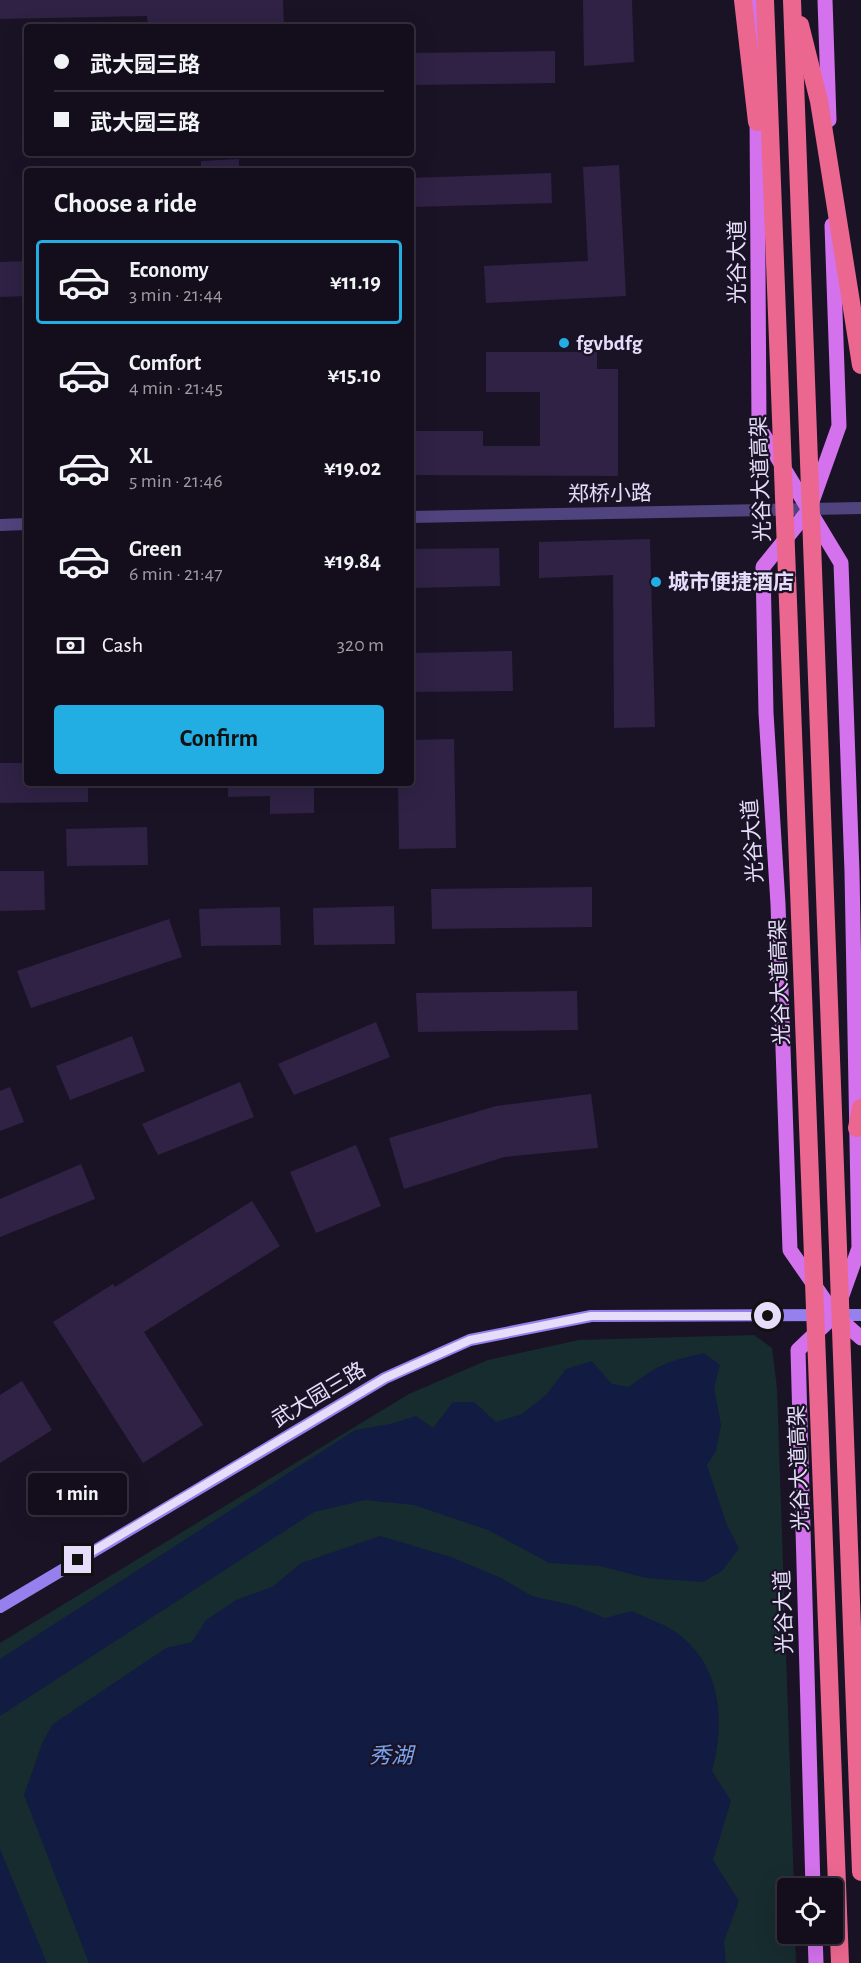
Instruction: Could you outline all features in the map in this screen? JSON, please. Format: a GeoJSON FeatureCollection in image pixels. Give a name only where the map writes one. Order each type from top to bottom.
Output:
{"type":"FeatureCollection","features":[{"type":"Feature","properties":{"kind":"highway"},"geometry":{"type":"LineString","coordinates":[[743,0],[757,122]]}},
{"type":"Feature","properties":{"kind":"highway","name":"光谷大道高架"},"geometry":{"type":"LineString","coordinates":[[765,0],[840,1963]]}},
{"type":"Feature","properties":{"kind":"highway"},"geometry":{"type":"LineString","coordinates":[[793,0],[819,101],[861,365]]}},
{"type":"Feature","properties":{"kind":"highway"},"geometry":{"type":"LineString","coordinates":[[793,0],[861,1872]]}},
{"type":"Feature","properties":{"kind":"highway"},"geometry":{"type":"LineString","coordinates":[[857,1128],[861,1108]]}},
{"type":"Feature","properties":{"kind":"main road","name":"光谷大道"},"geometry":{"type":"LineString","coordinates":[[756,0],[759,427],[841,563],[852,872],[859,1248],[835,1316],[798,1350],[813,1878]]}},
{"type":"Feature","properties":{"kind":"main road","name":"光谷大道"},"geometry":{"type":"LineString","coordinates":[[825,0],[839,426],[809,510],[763,567],[766,713],[778,904],[790,1250],[835,1316],[861,1338]]}},
{"type":"Feature","properties":{"kind":"main road"},"geometry":{"type":"LineString","coordinates":[[815,1944],[816,1963]]}},
{"type":"Feature","properties":{"kind":"street","name":"郑桥小路"},"geometry":{"type":"LineString","coordinates":[[414,517],[861,508]]}},
{"type":"Feature","properties":{"kind":"street"},"geometry":{"type":"LineString","coordinates":[[0,525],[24,524]]}},
{"type":"Feature","properties":{"kind":"street","name":"武大园三路"},"geometry":{"type":"LineString","coordinates":[[0,1607],[385,1378],[470,1340],[591,1316],[861,1315]]}},
{"type":"Feature","properties":{"kind":"green space"},"geometry":{"type":"Polygon","coordinates":[[[754,1335],[772,1348],[777,1388],[794,1878],[777,1878],[777,1944],[795,1944],[796,1963],[0,1963],[0,1643],[409,1394],[488,1360],[579,1340],[754,1335]]]}},
{"type":"Feature","properties":{"kind":"water"},"geometry":{"type":"Polygon","coordinates":[[[704,1353],[720,1365],[714,1388],[721,1425],[716,1451],[707,1465],[727,1525],[739,1548],[722,1571],[703,1582],[646,1578],[600,1566],[549,1563],[488,1530],[414,1505],[365,1500],[314,1512],[0,1716],[0,1659],[355,1430],[390,1424],[416,1416],[433,1428],[453,1402],[474,1402],[496,1422],[522,1414],[546,1395],[566,1369],[592,1361],[612,1384],[629,1387],[664,1364],[704,1353]]]}},
{"type":"Feature","properties":{"kind":"water","name":"秀湖"},"geometry":{"type":"Polygon","coordinates":[[[380,1536],[451,1557],[501,1578],[532,1596],[575,1606],[605,1618],[632,1611],[670,1629],[695,1649],[705,1664],[717,1698],[718,1735],[712,1771],[731,1801],[713,1860],[739,1901],[724,1941],[726,1963],[89,1963],[24,1795],[43,1741],[53,1724],[166,1648],[192,1642],[206,1620],[236,1600],[272,1587],[301,1563],[380,1536]]]}},
{"type":"Feature","properties":{"kind":"water"},"geometry":{"type":"Polygon","coordinates":[[[0,1849],[47,1963],[0,1963],[0,1849]]]}},
{"type":"Feature","properties":{"kind":"building"},"geometry":{"type":"Polygon","coordinates":[[[0,0],[283,0],[284,24],[148,24],[147,16],[0,19],[0,0]]]}},
{"type":"Feature","properties":{"kind":"building"},"geometry":{"type":"Polygon","coordinates":[[[583,0],[632,0],[634,62],[584,66],[583,0]]]}},
{"type":"Feature","properties":{"kind":"building"},"geometry":{"type":"Polygon","coordinates":[[[555,51],[555,83],[414,85],[414,53],[555,51]]]}},
{"type":"Feature","properties":{"kind":"building"},"geometry":{"type":"Polygon","coordinates":[[[239,159],[239,168],[201,168],[201,161],[239,159]]]}},
{"type":"Feature","properties":{"kind":"building"},"geometry":{"type":"Polygon","coordinates":[[[619,165],[626,296],[486,303],[484,266],[588,261],[583,167],[619,165]]]}},
{"type":"Feature","properties":{"kind":"building"},"geometry":{"type":"Polygon","coordinates":[[[551,173],[552,203],[414,207],[414,178],[551,173]]]}},
{"type":"Feature","properties":{"kind":"building"},"geometry":{"type":"Polygon","coordinates":[[[24,261],[24,296],[0,297],[0,262],[24,261]]]}},
{"type":"Feature","properties":{"kind":"building"},"geometry":{"type":"Polygon","coordinates":[[[486,352],[597,352],[597,369],[618,369],[618,476],[414,475],[414,431],[483,431],[483,446],[540,446],[540,392],[486,392],[486,352]]]}},
{"type":"Feature","properties":{"kind":"building"},"geometry":{"type":"Polygon","coordinates":[[[650,539],[655,727],[614,728],[613,575],[539,578],[539,542],[650,539]]]}},
{"type":"Feature","properties":{"kind":"building"},"geometry":{"type":"Polygon","coordinates":[[[499,548],[500,586],[414,588],[414,549],[499,548]]]}},
{"type":"Feature","properties":{"kind":"building"},"geometry":{"type":"Polygon","coordinates":[[[512,651],[513,691],[414,692],[414,653],[512,651]]]}},
{"type":"Feature","properties":{"kind":"building"},"geometry":{"type":"Polygon","coordinates":[[[454,739],[456,848],[399,849],[398,786],[414,786],[414,740],[454,739]]]}},
{"type":"Feature","properties":{"kind":"building"},"geometry":{"type":"Polygon","coordinates":[[[0,763],[24,763],[24,786],[88,786],[88,802],[0,803],[0,763]]]}},
{"type":"Feature","properties":{"kind":"building"},"geometry":{"type":"Polygon","coordinates":[[[228,786],[314,786],[314,813],[270,814],[270,796],[228,797],[228,786]]]}},
{"type":"Feature","properties":{"kind":"building"},"geometry":{"type":"Polygon","coordinates":[[[147,827],[148,865],[67,866],[66,829],[147,827]]]}},
{"type":"Feature","properties":{"kind":"building"},"geometry":{"type":"Polygon","coordinates":[[[0,871],[44,871],[45,910],[0,911],[0,871]]]}},
{"type":"Feature","properties":{"kind":"building"},"geometry":{"type":"Polygon","coordinates":[[[592,887],[592,927],[432,929],[431,889],[592,887]]]}},
{"type":"Feature","properties":{"kind":"building"},"geometry":{"type":"Polygon","coordinates":[[[394,906],[395,944],[314,945],[313,908],[394,906]]]}},
{"type":"Feature","properties":{"kind":"building"},"geometry":{"type":"Polygon","coordinates":[[[280,907],[281,945],[201,946],[199,909],[280,907]]]}},
{"type":"Feature","properties":{"kind":"building"},"geometry":{"type":"Polygon","coordinates":[[[169,919],[182,957],[31,1008],[17,971],[169,919]]]}},
{"type":"Feature","properties":{"kind":"building"},"geometry":{"type":"Polygon","coordinates":[[[577,991],[578,1030],[418,1032],[416,993],[577,991]]]}},
{"type":"Feature","properties":{"kind":"building"},"geometry":{"type":"Polygon","coordinates":[[[376,1022],[390,1057],[294,1095],[278,1064],[376,1022]]]}},
{"type":"Feature","properties":{"kind":"building"},"geometry":{"type":"Polygon","coordinates":[[[132,1036],[145,1071],[70,1100],[56,1066],[132,1036]]]}},
{"type":"Feature","properties":{"kind":"building"},"geometry":{"type":"Polygon","coordinates":[[[240,1082],[254,1117],[158,1155],[142,1124],[240,1082]]]}},
{"type":"Feature","properties":{"kind":"building"},"geometry":{"type":"Polygon","coordinates":[[[10,1087],[24,1122],[0,1131],[0,1091],[10,1087]]]}},
{"type":"Feature","properties":{"kind":"building"},"geometry":{"type":"Polygon","coordinates":[[[591,1094],[598,1148],[504,1157],[404,1189],[389,1138],[496,1106],[591,1094]]]}},
{"type":"Feature","properties":{"kind":"building"},"geometry":{"type":"Polygon","coordinates":[[[356,1145],[381,1206],[316,1233],[290,1172],[356,1145]]]}},
{"type":"Feature","properties":{"kind":"building"},"geometry":{"type":"Polygon","coordinates":[[[81,1164],[95,1199],[0,1237],[0,1199],[81,1164]]]}},
{"type":"Feature","properties":{"kind":"building"},"geometry":{"type":"Polygon","coordinates":[[[252,1201],[280,1246],[144,1332],[203,1425],[143,1463],[53,1322],[113,1284],[115,1287],[252,1201]]]}},
{"type":"Feature","properties":{"kind":"building"},"geometry":{"type":"Polygon","coordinates":[[[22,1381],[52,1430],[0,1463],[0,1395],[22,1381]]]}},
{"type":"Feature","properties":{"kind":"place","name":"fgvbdfg"},"geometry":{"type":"Point","coordinates":[564,343]}},
{"type":"Feature","properties":{"kind":"place","name":"城市便捷酒店"},"geometry":{"type":"Point","coordinates":[656,582]}},
{"type":"Feature","properties":{"kind":"route"},"geometry":{"type":"LineString","coordinates":[[78,1560],[385,1378],[470,1340],[591,1316],[768,1316]]}}]}
